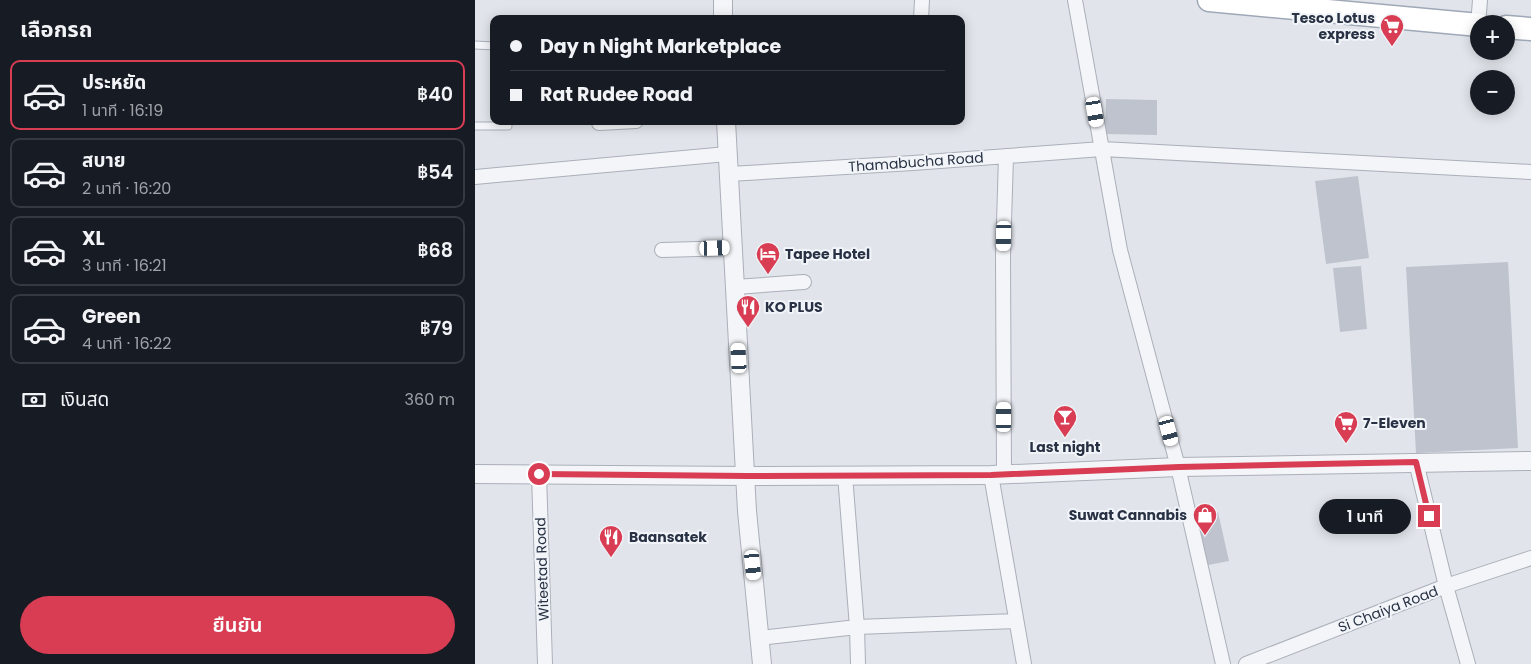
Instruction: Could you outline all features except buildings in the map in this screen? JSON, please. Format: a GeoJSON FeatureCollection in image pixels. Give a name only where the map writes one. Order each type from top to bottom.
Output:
{"type":"FeatureCollection","features":[{"type":"Feature","properties":{"kind":"main road"},"geometry":{"type":"LineString","coordinates":[[1209,0],[1333,6],[1470,24]]}},
{"type":"Feature","properties":{"kind":"main road"},"geometry":{"type":"LineString","coordinates":[[1515,28],[1531,29]]}},
{"type":"Feature","properties":{"kind":"street"},"geometry":{"type":"LineString","coordinates":[[723,0],[723,15]]}},
{"type":"Feature","properties":{"kind":"street"},"geometry":{"type":"LineString","coordinates":[[921,15],[922,0]]}},
{"type":"Feature","properties":{"kind":"street"},"geometry":{"type":"LineString","coordinates":[[1075,0],[1120,250],[1179,467],[1223,664]]}},
{"type":"Feature","properties":{"kind":"street"},"geometry":{"type":"LineString","coordinates":[[1480,15],[1481,0]]}},
{"type":"Feature","properties":{"kind":"street"},"geometry":{"type":"LineString","coordinates":[[726,125],[747,476],[747,511],[762,664]]}},
{"type":"Feature","properties":{"kind":"street","name":"Thamabucha Road"},"geometry":{"type":"LineString","coordinates":[[729,174],[1102,149],[1531,172]]}},
{"type":"Feature","properties":{"kind":"street"},"geometry":{"type":"LineString","coordinates":[[475,177],[727,154]]}},
{"type":"Feature","properties":{"kind":"street"},"geometry":{"type":"LineString","coordinates":[[1006,156],[997,475],[1016,621],[1024,664]]}},
{"type":"Feature","properties":{"kind":"street"},"geometry":{"type":"LineString","coordinates":[[662,250],[733,248]]}},
{"type":"Feature","properties":{"kind":"street"},"geometry":{"type":"LineString","coordinates":[[735,287],[804,282]]}},
{"type":"Feature","properties":{"kind":"street"},"geometry":{"type":"LineString","coordinates":[[475,474],[997,475],[1179,467],[1531,461]]}},
{"type":"Feature","properties":{"kind":"street"},"geometry":{"type":"LineString","coordinates":[[1416,462],[1446,586],[1468,664]]}},
{"type":"Feature","properties":{"kind":"street","name":"Witeetad Road"},"geometry":{"type":"LineString","coordinates":[[539,474],[545,664]]}},
{"type":"Feature","properties":{"kind":"street"},"geometry":{"type":"LineString","coordinates":[[845,475],[857,627],[857,664]]}},
{"type":"Feature","properties":{"kind":"street","name":"Si Chaiya Road"},"geometry":{"type":"LineString","coordinates":[[1246,664],[1446,586],[1531,558]]}},
{"type":"Feature","properties":{"kind":"street"},"geometry":{"type":"LineString","coordinates":[[760,638],[857,627],[1016,621]]}},
{"type":"Feature","properties":{"kind":"lane"},"geometry":{"type":"LineString","coordinates":[[475,45],[490,46]]}},
{"type":"Feature","properties":{"kind":"lane"},"geometry":{"type":"LineString","coordinates":[[475,126],[507,126]]}},
{"type":"Feature","properties":{"kind":"place","name":"Tesco Lotus express"},"geometry":{"type":"Point","coordinates":[1392,47]}},
{"type":"Feature","properties":{"kind":"place","name":"Tapee Hotel"},"geometry":{"type":"Point","coordinates":[768,275]}},
{"type":"Feature","properties":{"kind":"place","name":"KO PLUS"},"geometry":{"type":"Point","coordinates":[748,328]}},
{"type":"Feature","properties":{"kind":"place","name":"Last night"},"geometry":{"type":"Point","coordinates":[1065,438]}},
{"type":"Feature","properties":{"kind":"place","name":"7-Eleven"},"geometry":{"type":"Point","coordinates":[1346,444]}},
{"type":"Feature","properties":{"kind":"place","name":"Suwat Cannabis"},"geometry":{"type":"Point","coordinates":[1205,536]}},
{"type":"Feature","properties":{"kind":"place","name":"Baansatek"},"geometry":{"type":"Point","coordinates":[611,558]}},
{"type":"Feature","properties":{"kind":"route"},"geometry":{"type":"LineString","coordinates":[[539,474],[747,476],[991,475],[1179,467],[1416,462],[1429,516]]}}]}
